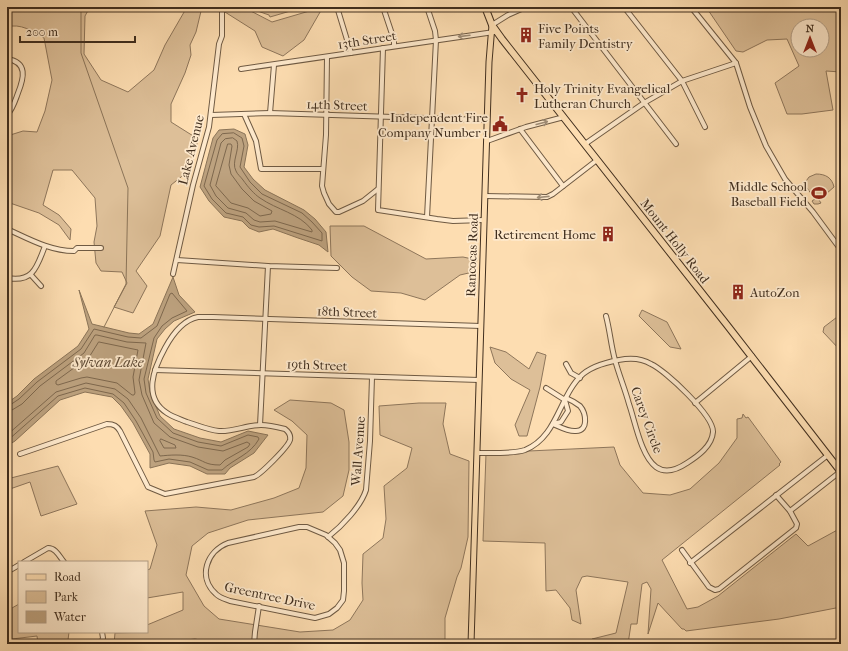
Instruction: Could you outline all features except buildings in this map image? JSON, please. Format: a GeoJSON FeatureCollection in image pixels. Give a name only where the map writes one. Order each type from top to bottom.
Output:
{"type":"FeatureCollection","features":[{"type":"Feature","properties":{"kind":"highway","name":"Mount Holly Road"},"geometry":{"type":"LineString","coordinates":[[485,7],[494,32],[564,117],[841,471]]}},
{"type":"Feature","properties":{"kind":"main road","name":"Rancocas Road"},"geometry":{"type":"LineString","coordinates":[[471,644],[486,141],[490,46],[494,32]]}},
{"type":"Feature","properties":{"kind":"street","name":"Lake Avenue"},"geometry":{"type":"LineString","coordinates":[[173,274],[195,176],[210,127],[222,36],[222,7]]}},
{"type":"Feature","properties":{"kind":"street"},"geometry":{"type":"LineString","coordinates":[[337,7],[351,53]]}},
{"type":"Feature","properties":{"kind":"street"},"geometry":{"type":"LineString","coordinates":[[382,7],[394,40],[394,46]]}},
{"type":"Feature","properties":{"kind":"street"},"geometry":{"type":"LineString","coordinates":[[427,7],[435,31],[436,40],[428,217]]}},
{"type":"Feature","properties":{"kind":"street"},"geometry":{"type":"LineString","coordinates":[[492,25],[526,7]]}},
{"type":"Feature","properties":{"kind":"street"},"geometry":{"type":"LineString","coordinates":[[571,7],[676,144]]}},
{"type":"Feature","properties":{"kind":"street"},"geometry":{"type":"LineString","coordinates":[[624,7],[682,81],[705,127]]}},
{"type":"Feature","properties":{"kind":"street"},"geometry":{"type":"LineString","coordinates":[[691,7],[736,63],[750,107],[766,146],[785,179],[813,212],[841,250]]}},
{"type":"Feature","properties":{"kind":"street","name":"13th Street"},"geometry":{"type":"LineString","coordinates":[[241,69],[494,32]]}},
{"type":"Feature","properties":{"kind":"street"},"geometry":{"type":"LineString","coordinates":[[383,48],[378,210],[453,221],[484,220]]}},
{"type":"Feature","properties":{"kind":"street"},"geometry":{"type":"LineString","coordinates":[[327,57],[326,135],[322,186],[324,193],[331,207],[336,212],[364,201],[378,189]]}},
{"type":"Feature","properties":{"kind":"street"},"geometry":{"type":"LineString","coordinates":[[7,60],[16,62],[20,66],[23,70],[23,79],[13,109],[7,115]]}},
{"type":"Feature","properties":{"kind":"street"},"geometry":{"type":"LineString","coordinates":[[585,144],[644,103],[682,81],[736,63]]}},
{"type":"Feature","properties":{"kind":"street"},"geometry":{"type":"LineString","coordinates":[[270,113],[274,65]]}},
{"type":"Feature","properties":{"kind":"street","name":"14th Street"},"geometry":{"type":"LineString","coordinates":[[211,115],[270,113],[487,120]]}},
{"type":"Feature","properties":{"kind":"street"},"geometry":{"type":"LineString","coordinates":[[244,114],[256,141],[261,169],[323,169]]}},
{"type":"Feature","properties":{"kind":"street"},"geometry":{"type":"LineString","coordinates":[[486,141],[520,129],[564,117]]}},
{"type":"Feature","properties":{"kind":"street"},"geometry":{"type":"LineString","coordinates":[[520,129],[563,186]]}},
{"type":"Feature","properties":{"kind":"street"},"geometry":{"type":"LineString","coordinates":[[485,196],[544,198],[553,194],[597,160]]}},
{"type":"Feature","properties":{"kind":"street"},"geometry":{"type":"LineString","coordinates":[[7,230],[45,246],[68,251],[74,251],[78,248],[101,248]]}},
{"type":"Feature","properties":{"kind":"street"},"geometry":{"type":"LineString","coordinates":[[7,278],[18,279],[31,275],[38,266],[45,246]]}},
{"type":"Feature","properties":{"kind":"street"},"geometry":{"type":"LineString","coordinates":[[177,260],[268,266],[336,268]]}},
{"type":"Feature","properties":{"kind":"street"},"geometry":{"type":"LineString","coordinates":[[260,425],[268,266]]}},
{"type":"Feature","properties":{"kind":"street"},"geometry":{"type":"LineString","coordinates":[[31,275],[41,286]]}},
{"type":"Feature","properties":{"kind":"street"},"geometry":{"type":"LineString","coordinates":[[606,316],[615,361]]}},
{"type":"Feature","properties":{"kind":"street","name":"18th Street"},"geometry":{"type":"LineString","coordinates":[[155,370],[167,344],[178,329],[196,318],[213,317],[481,326]]}},
{"type":"Feature","properties":{"kind":"street"},"geometry":{"type":"LineString","coordinates":[[695,403],[752,356]]}},
{"type":"Feature","properties":{"kind":"street","name":"Carey Circle"},"geometry":{"type":"LineString","coordinates":[[580,378],[593,368],[615,361],[633,358],[646,361],[659,368],[676,383],[708,417],[712,426],[712,435],[709,444],[700,454],[681,467],[668,470],[656,467],[648,457],[642,445],[615,361]]}},
{"type":"Feature","properties":{"kind":"street"},"geometry":{"type":"LineString","coordinates":[[477,453],[514,452],[526,449],[541,439],[553,424],[566,399],[580,378],[571,373],[566,364]]}},
{"type":"Feature","properties":{"kind":"street"},"geometry":{"type":"LineString","coordinates":[[20,454],[107,424],[115,425],[120,431],[148,487],[164,494],[250,478],[258,475],[286,447],[290,440],[288,431],[285,429],[260,425],[219,431],[196,425],[168,413],[161,407],[155,396],[152,384],[155,370]]}},
{"type":"Feature","properties":{"kind":"street","name":"19th Street"},"geometry":{"type":"LineString","coordinates":[[155,370],[479,380]]}},
{"type":"Feature","properties":{"kind":"street","name":"Wall Avenue"},"geometry":{"type":"LineString","coordinates":[[328,538],[358,506],[366,490],[370,441],[372,377]]}},
{"type":"Feature","properties":{"kind":"street"},"geometry":{"type":"LineString","coordinates":[[546,388],[577,404],[581,408],[585,417],[584,427],[580,431],[575,431],[553,424]]}},
{"type":"Feature","properties":{"kind":"street"},"geometry":{"type":"LineString","coordinates":[[553,424],[561,422],[568,411],[566,399]]}},
{"type":"Feature","properties":{"kind":"street"},"geometry":{"type":"LineString","coordinates":[[690,563],[828,455]]}},
{"type":"Feature","properties":{"kind":"street"},"geometry":{"type":"LineString","coordinates":[[790,511],[841,471]]}},
{"type":"Feature","properties":{"kind":"street"},"geometry":{"type":"LineString","coordinates":[[682,550],[690,563],[709,587],[715,590],[719,588],[796,528],[797,524],[790,511],[776,495]]}},
{"type":"Feature","properties":{"kind":"street","name":"Greentree Drive"},"geometry":{"type":"LineString","coordinates":[[299,527],[307,527],[326,535],[328,538],[337,545],[344,563],[343,600],[337,608],[329,614],[315,618],[230,601],[214,593],[206,581],[206,566],[214,552],[228,543],[299,527]]}},
{"type":"Feature","properties":{"kind":"street"},"geometry":{"type":"LineString","coordinates":[[26,561],[48,548],[51,548],[56,551],[63,561]]}},
{"type":"Feature","properties":{"kind":"street"},"geometry":{"type":"LineString","coordinates":[[7,572],[18,566]]}},
{"type":"Feature","properties":{"kind":"street"},"geometry":{"type":"LineString","coordinates":[[254,644],[259,606]]}},
{"type":"Feature","properties":{"kind":"street"},"geometry":{"type":"LineString","coordinates":[[101,644],[103,638],[102,633]]}},
{"type":"Feature","properties":{"kind":"green space"},"geometry":{"type":"Polygon","coordinates":[[[7,7],[90,7],[85,16],[84,54],[101,80],[128,92],[154,70],[165,45],[187,7],[202,7],[196,32],[190,45],[191,55],[185,73],[171,104],[171,122],[198,139],[191,169],[171,185],[160,236],[136,271],[147,286],[133,313],[114,307],[127,283],[122,272],[101,271],[96,263],[94,242],[97,226],[95,198],[72,170],[53,170],[43,205],[59,215],[71,229],[70,240],[59,225],[39,213],[7,202],[7,136],[23,131],[37,132],[45,111],[52,80],[44,38],[31,30],[22,27],[7,27],[7,7]]]}},
{"type":"Feature","properties":{"kind":"green space"},"geometry":{"type":"Polygon","coordinates":[[[217,7],[243,7],[272,22],[323,7],[304,40],[283,56],[262,47],[255,31],[217,7]]]}},
{"type":"Feature","properties":{"kind":"green space"},"geometry":{"type":"Polygon","coordinates":[[[246,7],[304,7],[270,17],[269,15],[246,7]]]}},
{"type":"Feature","properties":{"kind":"green space"},"geometry":{"type":"Polygon","coordinates":[[[706,7],[841,7],[841,72],[826,71],[833,110],[802,114],[787,114],[775,83],[799,66],[795,58],[830,58],[830,18],[790,18],[790,46],[787,39],[767,40],[743,52],[736,51],[706,7]]]}},
{"type":"Feature","properties":{"kind":"green space","name":"Middle School Baseball Field"},"geometry":{"type":"Polygon","coordinates":[[[816,174],[828,177],[832,181],[834,187],[819,200],[821,203],[814,204],[812,201],[815,199],[804,184],[809,177],[816,174]]]}},
{"type":"Feature","properties":{"kind":"green space"},"geometry":{"type":"Polygon","coordinates":[[[330,226],[364,226],[426,259],[463,257],[477,260],[473,272],[460,275],[425,300],[401,293],[371,291],[352,277],[331,256],[330,226]]]}},
{"type":"Feature","properties":{"kind":"green space"},"geometry":{"type":"Polygon","coordinates":[[[642,310],[667,322],[681,349],[670,347],[639,316],[642,310]]]}},
{"type":"Feature","properties":{"kind":"green space"},"geometry":{"type":"Polygon","coordinates":[[[841,314],[841,351],[823,332],[824,327],[841,314]]]}},
{"type":"Feature","properties":{"kind":"green space"},"geometry":{"type":"Polygon","coordinates":[[[490,347],[506,352],[529,369],[537,352],[546,355],[540,387],[527,436],[519,436],[515,425],[530,390],[511,379],[495,363],[490,347]]]}},
{"type":"Feature","properties":{"kind":"green space"},"geometry":{"type":"Polygon","coordinates":[[[290,400],[331,403],[344,410],[349,442],[349,470],[343,496],[323,512],[248,520],[208,533],[192,546],[186,575],[204,606],[219,619],[300,632],[333,630],[350,620],[363,600],[363,554],[383,538],[386,519],[384,486],[407,468],[412,448],[380,435],[379,406],[419,403],[446,403],[443,424],[450,454],[469,461],[468,537],[461,568],[445,618],[445,642],[389,641],[384,644],[219,644],[195,639],[153,644],[114,644],[115,633],[148,633],[148,625],[183,610],[183,592],[148,598],[148,570],[150,569],[157,545],[145,511],[196,507],[231,510],[274,498],[299,488],[306,468],[307,435],[292,421],[274,410],[290,400]]]}},
{"type":"Feature","properties":{"kind":"green space"},"geometry":{"type":"Polygon","coordinates":[[[743,414],[746,418],[748,417],[781,462],[779,464],[780,465],[662,560],[687,609],[698,607],[718,596],[796,534],[808,546],[841,528],[841,607],[779,619],[686,631],[682,629],[658,603],[648,634],[651,589],[647,582],[642,584],[637,624],[631,624],[628,644],[593,644],[592,639],[616,633],[628,582],[587,576],[582,577],[576,590],[581,624],[572,620],[570,608],[556,590],[546,591],[545,543],[483,541],[486,453],[614,447],[620,465],[643,493],[670,495],[690,489],[719,463],[737,438],[737,419],[742,418],[743,414]]]}},
{"type":"Feature","properties":{"kind":"green space"},"geometry":{"type":"Polygon","coordinates":[[[58,466],[77,504],[41,516],[30,482],[7,490],[7,479],[58,466]]]}},
{"type":"Feature","properties":{"kind":"green space"},"geometry":{"type":"Polygon","coordinates":[[[18,605],[18,633],[69,633],[68,640],[76,644],[38,644],[37,636],[12,639],[12,608],[18,605]]]}},
{"type":"Feature","properties":{"kind":"water"},"geometry":{"type":"Polygon","coordinates":[[[234,129],[245,134],[248,145],[244,167],[253,179],[265,190],[304,210],[315,219],[326,232],[328,252],[319,245],[273,229],[259,232],[249,228],[242,221],[224,217],[209,201],[200,187],[213,138],[219,130],[234,129]]]}},
{"type":"Feature","properties":{"kind":"water","name":"Sylvan Lake"},"geometry":{"type":"Polygon","coordinates":[[[173,277],[179,295],[195,312],[174,321],[157,339],[148,379],[150,392],[160,416],[174,429],[200,438],[221,442],[248,431],[268,435],[254,453],[230,468],[225,474],[207,474],[190,466],[169,463],[150,468],[150,454],[133,423],[121,406],[112,397],[85,392],[60,400],[15,441],[7,446],[7,403],[17,396],[34,379],[78,346],[89,329],[79,290],[92,324],[139,334],[153,324],[173,277]]]}},
{"type":"Feature","properties":{"kind":"waterway"},"geometry":{"type":"LineString","coordinates":[[81,7],[81,53],[128,188],[126,284],[104,327]]}},
{"type":"Feature","properties":{"kind":"place","name":"Five Points Family Dentistry"},"geometry":{"type":"Point","coordinates":[526,35]}},
{"type":"Feature","properties":{"kind":"place","name":"Holy Trinity Evangelical Lutheran Church"},"geometry":{"type":"Point","coordinates":[522,95]}},
{"type":"Feature","properties":{"kind":"place","name":"Independent Fire Company Number 1"},"geometry":{"type":"Point","coordinates":[500,124]}},
{"type":"Feature","properties":{"kind":"place","name":"Middle School Baseball Field"},"geometry":{"type":"Point","coordinates":[819,193]}},
{"type":"Feature","properties":{"kind":"place","name":"Retirement Home"},"geometry":{"type":"Point","coordinates":[608,234]}},
{"type":"Feature","properties":{"kind":"place","name":"AutoZon"},"geometry":{"type":"Point","coordinates":[738,292]}}]}
